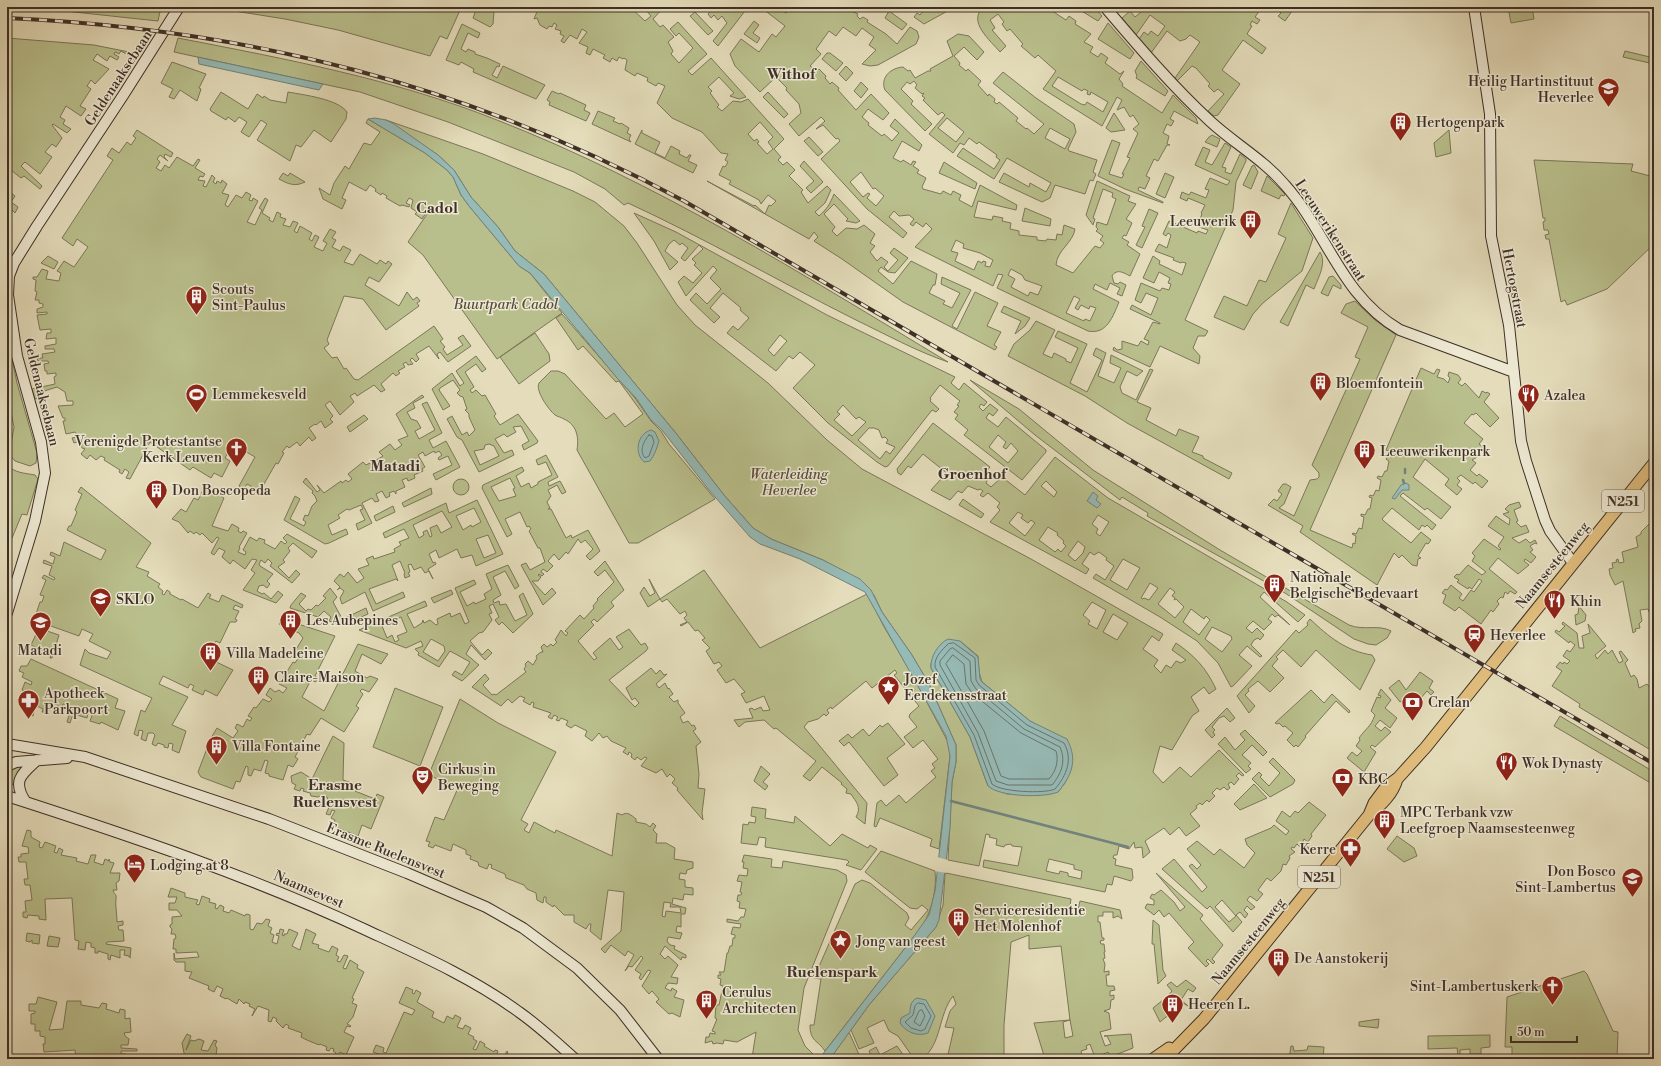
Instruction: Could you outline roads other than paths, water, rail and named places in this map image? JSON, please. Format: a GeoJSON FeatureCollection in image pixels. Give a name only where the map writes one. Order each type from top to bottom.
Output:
{"type":"FeatureCollection","features":[{"type":"Feature","properties":{"kind":"main road","name":"Naamsesteenweg"},"geometry":{"type":"LineString","coordinates":[[1165,1059],[1204,1019],[1369,816],[1374,803],[1383,790],[1390,782],[1397,779],[1467,696],[1654,463]]}},
{"type":"Feature","properties":{"kind":"main road","name":"Naamsesteenweg"},"geometry":{"type":"LineString","coordinates":[[1153,1059],[1168,1048],[1178,1045]]}},
{"type":"Feature","properties":{"kind":"street","name":"Geldenaaksebaan"},"geometry":{"type":"LineString","coordinates":[[7,613],[35,521],[45,473],[41,442],[22,379],[15,349],[8,295],[9,276],[14,263],[37,226],[130,86],[179,7]]}},
{"type":"Feature","properties":{"kind":"street","name":"Leeuwerikenstraat"},"geometry":{"type":"LineString","coordinates":[[1105,7],[1154,64],[1201,113],[1269,169],[1285,185],[1302,208],[1348,283],[1389,323],[1400,330],[1514,372]]}},
{"type":"Feature","properties":{"kind":"street","name":"Hertogstraat"},"geometry":{"type":"LineString","coordinates":[[1474,7],[1490,114],[1491,236],[1508,325],[1521,441],[1547,525],[1573,563]]}},
{"type":"Feature","properties":{"kind":"street","name":"Erasme Ruelensvest"},"geometry":{"type":"LineString","coordinates":[[7,744],[84,757],[269,819],[407,873],[486,907],[524,928],[577,968],[620,1010],[658,1059]]}},
{"type":"Feature","properties":{"kind":"street"},"geometry":{"type":"LineString","coordinates":[[7,766],[16,762],[84,757]]}},
{"type":"Feature","properties":{"kind":"street"},"geometry":{"type":"LineString","coordinates":[[25,801],[21,795],[19,780],[26,769],[37,760]]}},
{"type":"Feature","properties":{"kind":"street","name":"Naamsevest"},"geometry":{"type":"LineString","coordinates":[[7,796],[275,889],[386,939],[466,979],[494,996],[519,1012],[575,1059]]}},
{"type":"Feature","properties":{"kind":"water"},"geometry":{"type":"Polygon","coordinates":[[[198,57],[323,84],[319,90],[199,64],[198,57]]]}},
{"type":"Feature","properties":{"kind":"water"},"geometry":{"type":"Polygon","coordinates":[[[375,118],[386,120],[394,124],[438,155],[454,170],[471,197],[498,227],[515,251],[544,274],[675,432],[724,495],[753,528],[771,539],[823,560],[860,579],[871,590],[882,612],[912,655],[929,684],[956,745],[956,762],[952,782],[950,828],[939,920],[936,927],[869,1005],[830,1059],[819,1059],[929,915],[935,891],[950,756],[946,736],[865,592],[800,559],[760,544],[750,537],[709,490],[662,430],[651,420],[636,398],[617,378],[536,280],[530,273],[519,266],[469,206],[461,195],[453,177],[447,170],[425,153],[368,119],[375,118]]]}},
{"type":"Feature","properties":{"kind":"water"},"geometry":{"type":"Polygon","coordinates":[[[651,430],[655,432],[659,441],[650,461],[644,462],[639,454],[638,444],[643,435],[651,430]]]}},
{"type":"Feature","properties":{"kind":"water"},"geometry":{"type":"Polygon","coordinates":[[[1406,483],[1409,485],[1409,490],[1402,490],[1395,499],[1392,498],[1401,485],[1406,483]]]}},
{"type":"Feature","properties":{"kind":"water"},"geometry":{"type":"Polygon","coordinates":[[[1093,492],[1098,496],[1096,500],[1101,504],[1097,508],[1087,501],[1093,492]]]}},
{"type":"Feature","properties":{"kind":"water"},"geometry":{"type":"Polygon","coordinates":[[[948,639],[960,641],[978,657],[980,679],[982,682],[1030,721],[1067,739],[1072,754],[1072,767],[1067,780],[1058,792],[1033,796],[1002,792],[994,790],[988,786],[970,737],[931,668],[935,651],[944,641],[948,639]]]}},
{"type":"Feature","properties":{"kind":"water"},"geometry":{"type":"Polygon","coordinates":[[[917,998],[926,1000],[935,1016],[928,1033],[912,1033],[905,1029],[900,1023],[901,1018],[910,1013],[911,1004],[917,998]]]}},
{"type":"Feature","properties":{"kind":"waterway"},"geometry":{"type":"LineString","coordinates":[[951,801],[1128,847]]}},
{"type":"Feature","properties":{"kind":"railway"},"geometry":{"type":"LineString","coordinates":[[7,18],[97,24],[185,35],[272,50],[356,70],[440,95],[522,125],[603,161],[684,201],[1654,764]]}},
{"type":"Feature","properties":{"kind":"place","name":"Heilig Hartinstituut Heverlee"},"geometry":{"type":"Point","coordinates":[1609,108]}},
{"type":"Feature","properties":{"kind":"place","name":"Hertogenpark"},"geometry":{"type":"Point","coordinates":[1401,142]}},
{"type":"Feature","properties":{"kind":"place","name":"Leeuwerik"},"geometry":{"type":"Point","coordinates":[1251,240]}},
{"type":"Feature","properties":{"kind":"place","name":"Scouts Sint-Paulus"},"geometry":{"type":"Point","coordinates":[196,316]}},
{"type":"Feature","properties":{"kind":"place","name":"Bloemfontein"},"geometry":{"type":"Point","coordinates":[1320,402]}},
{"type":"Feature","properties":{"kind":"place","name":"Lemmekesveld"},"geometry":{"type":"Point","coordinates":[196,414]}},
{"type":"Feature","properties":{"kind":"place","name":"Azalea"},"geometry":{"type":"Point","coordinates":[1529,414]}},
{"type":"Feature","properties":{"kind":"place","name":"Verenigde Protestantse Kerk Leuven"},"geometry":{"type":"Point","coordinates":[237,468]}},
{"type":"Feature","properties":{"kind":"place","name":"Leeuwerikenpark"},"geometry":{"type":"Point","coordinates":[1364,470]}},
{"type":"Feature","properties":{"kind":"place","name":"Don Boscopeda"},"geometry":{"type":"Point","coordinates":[156,510]}},
{"type":"Feature","properties":{"kind":"place","name":"Nationale Belgische Bedevaart"},"geometry":{"type":"Point","coordinates":[1274,604]}},
{"type":"Feature","properties":{"kind":"place","name":"SKLO"},"geometry":{"type":"Point","coordinates":[101,618]}},
{"type":"Feature","properties":{"kind":"place","name":"Khin"},"geometry":{"type":"Point","coordinates":[1554,620]}},
{"type":"Feature","properties":{"kind":"place","name":"Les Aubepines"},"geometry":{"type":"Point","coordinates":[291,640]}},
{"type":"Feature","properties":{"kind":"place","name":"Matadi"},"geometry":{"type":"Point","coordinates":[40,642]}},
{"type":"Feature","properties":{"kind":"place","name":"Heverlee"},"geometry":{"type":"Point","coordinates":[1474,654]}},
{"type":"Feature","properties":{"kind":"place","name":"Villa Madeleine"},"geometry":{"type":"Point","coordinates":[210,672]}},
{"type":"Feature","properties":{"kind":"place","name":"Claire-Maison"},"geometry":{"type":"Point","coordinates":[258,696]}},
{"type":"Feature","properties":{"kind":"place","name":"Jozef Eerdekensstraat"},"geometry":{"type":"Point","coordinates":[889,706]}},
{"type":"Feature","properties":{"kind":"place","name":"Apotheek Parkpoort"},"geometry":{"type":"Point","coordinates":[28,720]}},
{"type":"Feature","properties":{"kind":"place","name":"Crelan"},"geometry":{"type":"Point","coordinates":[1413,722]}},
{"type":"Feature","properties":{"kind":"place","name":"Villa Fontaine"},"geometry":{"type":"Point","coordinates":[216,766]}},
{"type":"Feature","properties":{"kind":"place","name":"Wok Dynasty"},"geometry":{"type":"Point","coordinates":[1506,782]}},
{"type":"Feature","properties":{"kind":"place","name":"Cirkus in Beweging"},"geometry":{"type":"Point","coordinates":[422,796]}},
{"type":"Feature","properties":{"kind":"place","name":"KBC"},"geometry":{"type":"Point","coordinates":[1342,798]}},
{"type":"Feature","properties":{"kind":"place","name":"MPC Terbank vzw Leefgroep Naamsesteenweg"},"geometry":{"type":"Point","coordinates":[1385,840]}},
{"type":"Feature","properties":{"kind":"place","name":"Kerre"},"geometry":{"type":"Point","coordinates":[1351,868]}},
{"type":"Feature","properties":{"kind":"place","name":"Lodging at 8"},"geometry":{"type":"Point","coordinates":[134,884]}},
{"type":"Feature","properties":{"kind":"place","name":"Don Bosco Sint-Lambertus"},"geometry":{"type":"Point","coordinates":[1632,898]}},
{"type":"Feature","properties":{"kind":"place","name":"Serviceresidentie Het Molenhof"},"geometry":{"type":"Point","coordinates":[958,938]}},
{"type":"Feature","properties":{"kind":"place","name":"Jong van geest"},"geometry":{"type":"Point","coordinates":[840,960]}},
{"type":"Feature","properties":{"kind":"place","name":"De Aanstokerij"},"geometry":{"type":"Point","coordinates":[1278,978]}},
{"type":"Feature","properties":{"kind":"place","name":"Sint-Lambertuskerk"},"geometry":{"type":"Point","coordinates":[1553,1006]}},
{"type":"Feature","properties":{"kind":"place","name":"Cerulus Architecten"},"geometry":{"type":"Point","coordinates":[707,1020]}},
{"type":"Feature","properties":{"kind":"place","name":"Heeren L."},"geometry":{"type":"Point","coordinates":[1172,1024]}},
{"type":"Feature","properties":{"kind":"district","name":"Withof"},"geometry":{"type":"Point","coordinates":[791,74]}},
{"type":"Feature","properties":{"kind":"district","name":"Cadol"},"geometry":{"type":"Point","coordinates":[437,208]}},
{"type":"Feature","properties":{"kind":"district","name":"Matadi"},"geometry":{"type":"Point","coordinates":[395,466]}},
{"type":"Feature","properties":{"kind":"district","name":"Groenhof"},"geometry":{"type":"Point","coordinates":[972,474]}},
{"type":"Feature","properties":{"kind":"district","name":"Erasme Ruelensvest"},"geometry":{"type":"Point","coordinates":[335,794]}},
{"type":"Feature","properties":{"kind":"district","name":"Ruelenspark"},"geometry":{"type":"Point","coordinates":[832,972]}},
{"type":"Feature","properties":{"kind":"park label","name":"Buurtpark Cadol"},"geometry":{"type":"Point","coordinates":[506,304]}},
{"type":"Feature","properties":{"kind":"park label","name":"Waterleiding Heverlee"},"geometry":{"type":"Point","coordinates":[789,482]}}]}
